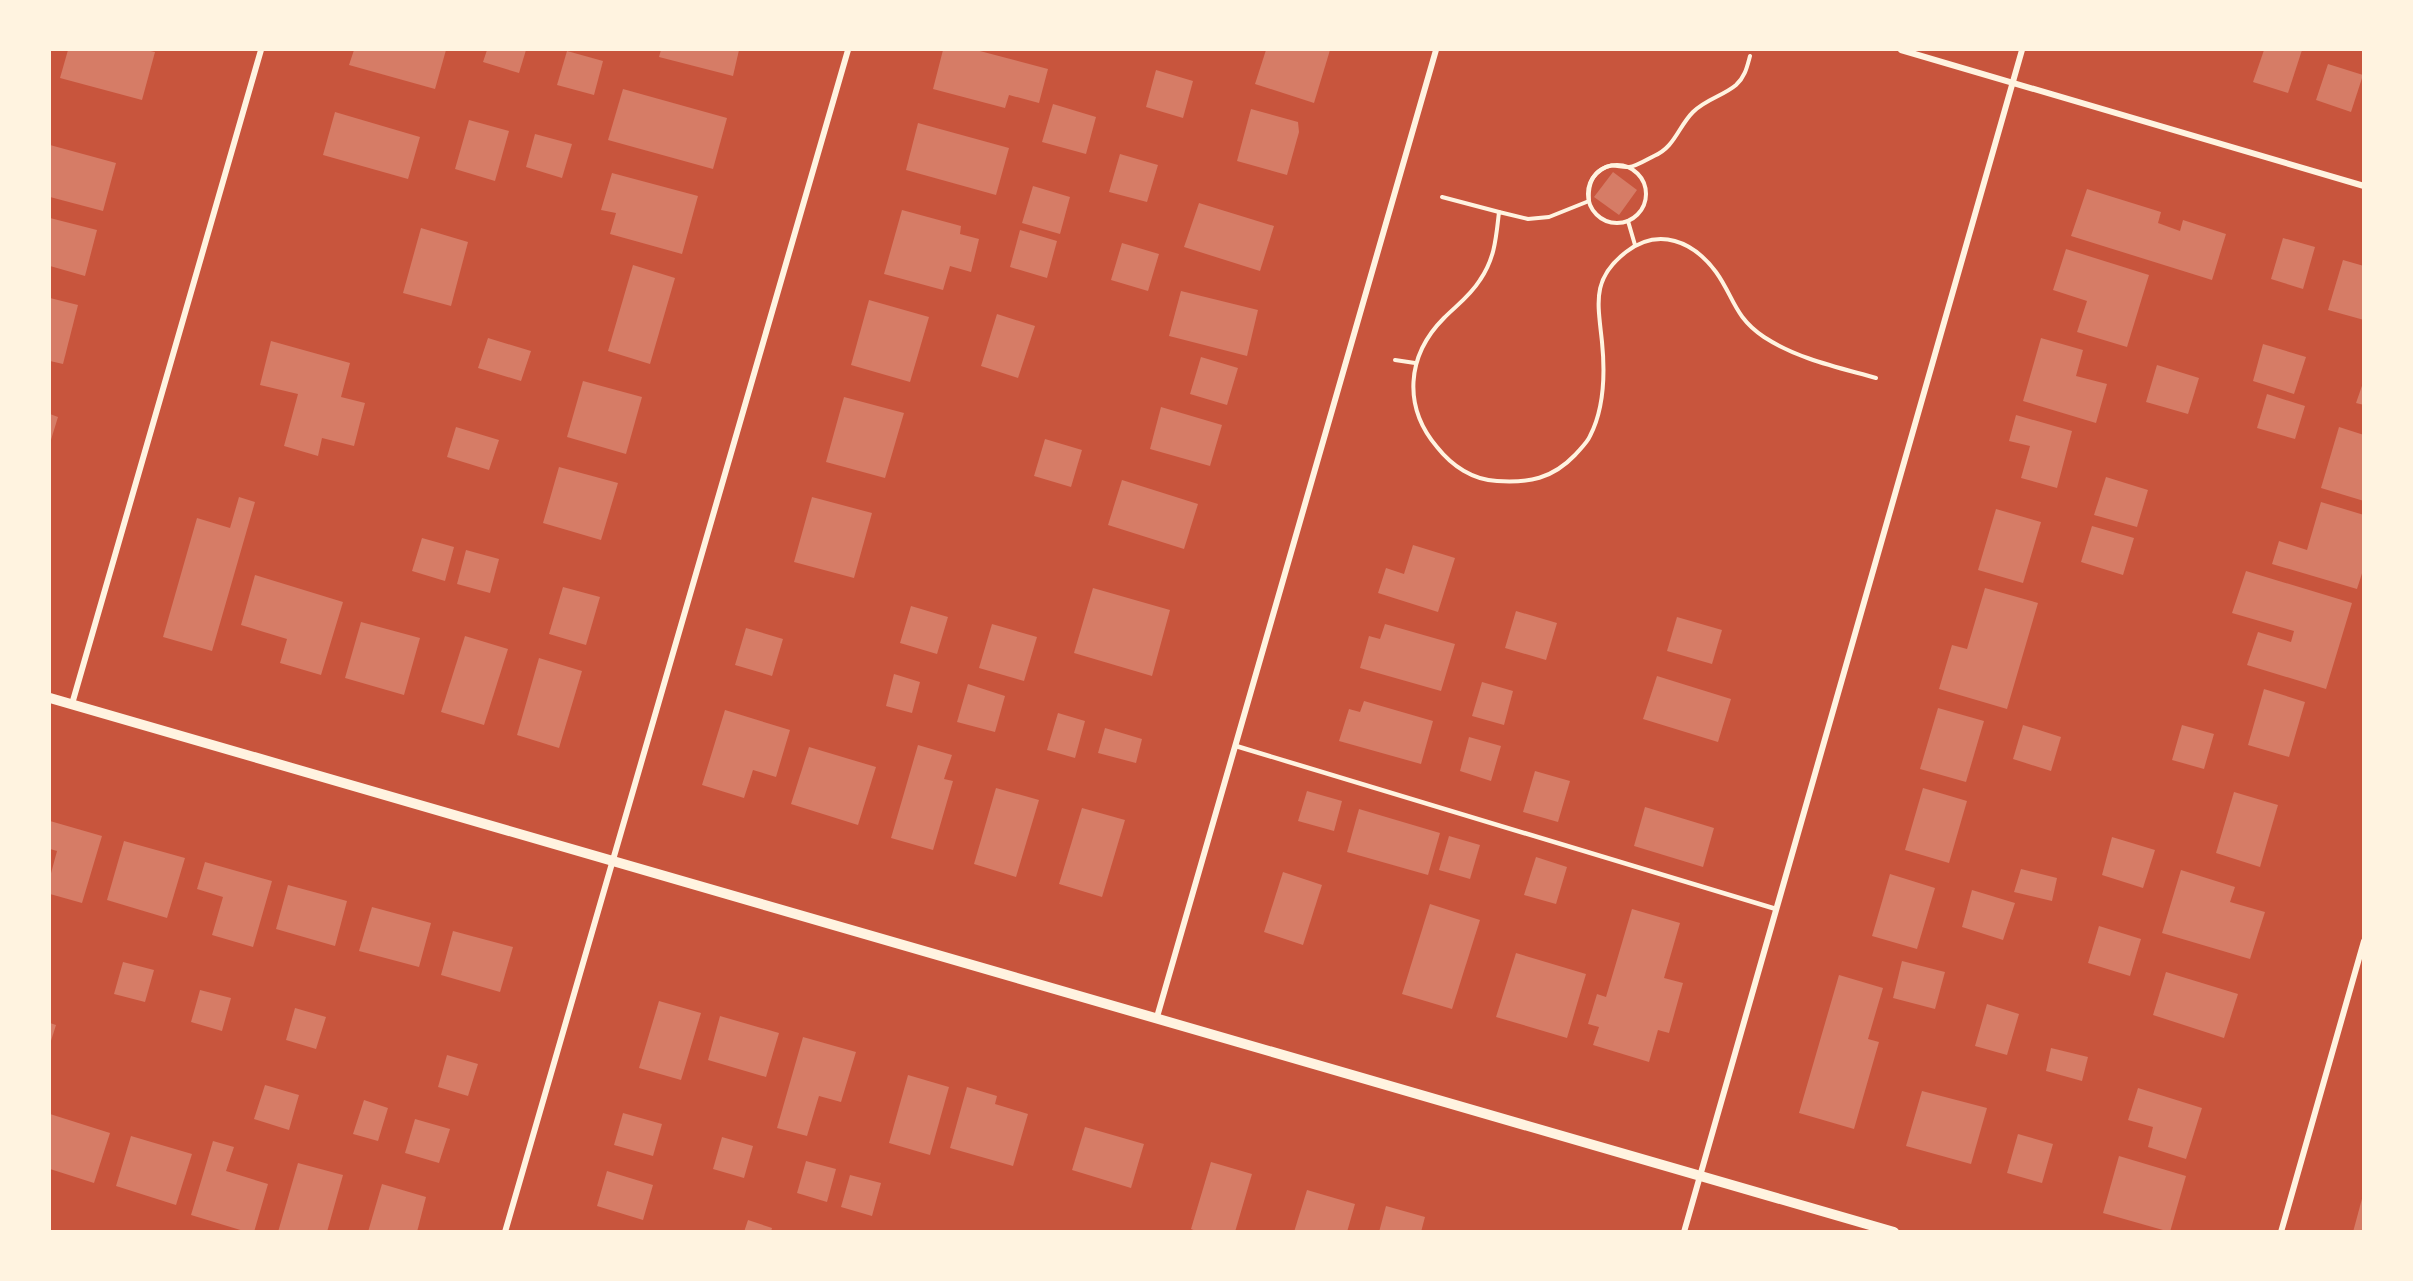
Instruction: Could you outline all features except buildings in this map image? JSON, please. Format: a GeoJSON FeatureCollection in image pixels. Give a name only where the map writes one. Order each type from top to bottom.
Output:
{"type":"FeatureCollection","features":[{"type":"Feature","properties":{"kind":"street"},"geometry":{"type":"LineString","coordinates":[[72,704],[261,50]]}},
{"type":"Feature","properties":{"kind":"street"},"geometry":{"type":"LineString","coordinates":[[505,1232],[848,50]]}},
{"type":"Feature","properties":{"kind":"street"},"geometry":{"type":"LineString","coordinates":[[1156,1017],[1436,50]]}},
{"type":"Feature","properties":{"kind":"street"},"geometry":{"type":"LineString","coordinates":[[1901,50],[2364,186]]}},
{"type":"Feature","properties":{"kind":"street"},"geometry":{"type":"LineString","coordinates":[[1684,1232],[2022,50]]}},
{"type":"Feature","properties":{"kind":"street"},"geometry":{"type":"LineString","coordinates":[[50,698],[1894,1232]]}},
{"type":"Feature","properties":{"kind":"street"},"geometry":{"type":"LineString","coordinates":[[2281,1232],[2364,941]]}},
{"type":"Feature","properties":{"kind":"lane"},"geometry":{"type":"LineString","coordinates":[[1236,746],[1776,909]]}},
{"type":"Feature","properties":{"kind":"path"},"geometry":{"type":"LineString","coordinates":[[1629,168],[1665,150],[1674,142],[1691,113],[1703,102],[1736,85],[1744,75],[1750,56]]}},
{"type":"Feature","properties":{"kind":"path"},"geometry":{"type":"LineString","coordinates":[[1611,165],[1629,168],[1637,173],[1645,190],[1641,208],[1628,221],[1618,223],[1599,217],[1589,201],[1588,192],[1595,174],[1611,165]]}},
{"type":"Feature","properties":{"kind":"path"},"geometry":{"type":"LineString","coordinates":[[1442,197],[1528,219],[1548,217],[1589,201]]}},
{"type":"Feature","properties":{"kind":"path"},"geometry":{"type":"LineString","coordinates":[[1499,212],[1493,255],[1480,280],[1464,301],[1443,319],[1415,363],[1413,397],[1424,432],[1449,462],[1482,480],[1514,482],[1541,479],[1567,463],[1590,438],[1601,404],[1602,344],[1598,297],[1603,277],[1612,263],[1635,245],[1654,238],[1671,239],[1703,257],[1717,274],[1740,316],[1762,336],[1794,354],[1876,378]]}},
{"type":"Feature","properties":{"kind":"path"},"geometry":{"type":"LineString","coordinates":[[1628,221],[1635,245]]}},
{"type":"Feature","properties":{"kind":"path"},"geometry":{"type":"LineString","coordinates":[[1395,360],[1415,363]]}}]}
